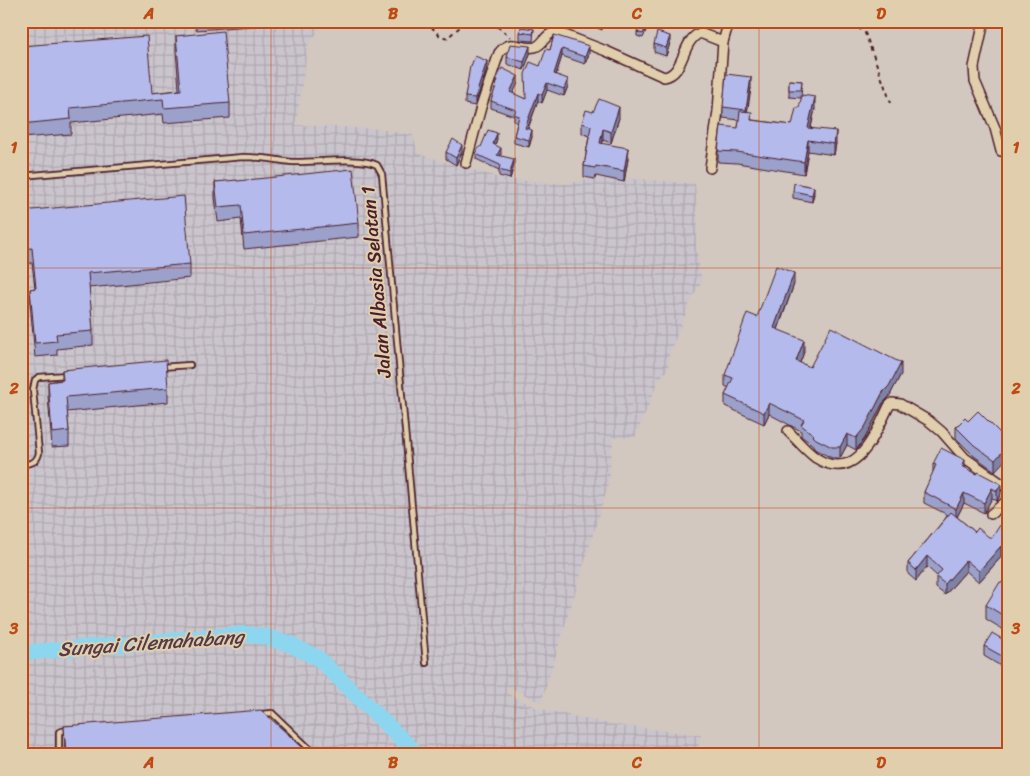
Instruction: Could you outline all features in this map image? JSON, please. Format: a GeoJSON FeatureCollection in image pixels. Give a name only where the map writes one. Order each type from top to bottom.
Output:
{"type":"FeatureCollection","features":[{"type":"Feature","properties":{"kind":"street"},"geometry":{"type":"LineString","coordinates":[[710,168],[718,111],[723,42],[730,21]]}},
{"type":"Feature","properties":{"kind":"street"},"geometry":{"type":"LineString","coordinates":[[984,21],[974,67],[975,81],[995,128],[1001,151]]}},
{"type":"Feature","properties":{"kind":"street"},"geometry":{"type":"LineString","coordinates":[[466,163],[481,107],[499,53],[503,48],[515,44],[533,48],[539,46],[551,33],[557,32],[664,77],[674,73],[695,35],[700,33],[723,42]]}},
{"type":"Feature","properties":{"kind":"street"},"geometry":{"type":"LineString","coordinates":[[788,431],[816,458],[830,465],[843,464],[861,456],[892,403],[900,404],[929,421],[942,432],[969,462],[1009,489]]}},
{"type":"Feature","properties":{"kind":"street"},"geometry":{"type":"LineString","coordinates":[[991,514],[1009,499]]}},
{"type":"Feature","properties":{"kind":"lane","name":"Jalan Albasia Selatan 1"},"geometry":{"type":"LineString","coordinates":[[21,176],[243,157],[262,157],[291,162],[366,161],[377,165],[382,174],[426,663]]}},
{"type":"Feature","properties":{"kind":"lane"},"geometry":{"type":"LineString","coordinates":[[152,368],[190,364]]}},
{"type":"Feature","properties":{"kind":"lane"},"geometry":{"type":"LineString","coordinates":[[21,464],[34,462],[38,458],[39,453],[34,390],[35,380],[39,377],[75,374]]}},
{"type":"Feature","properties":{"kind":"lane"},"geometry":{"type":"LineString","coordinates":[[253,715],[272,713],[316,755]]}},
{"type":"Feature","properties":{"kind":"lane"},"geometry":{"type":"LineString","coordinates":[[59,755],[59,732],[77,729]]}},
{"type":"Feature","properties":{"kind":"path"},"geometry":{"type":"LineString","coordinates":[[426,21],[439,36],[447,38],[470,21]]}},
{"type":"Feature","properties":{"kind":"path"},"geometry":{"type":"LineString","coordinates":[[491,21],[509,35],[515,44]]}},
{"type":"Feature","properties":{"kind":"path"},"geometry":{"type":"LineString","coordinates":[[844,21],[850,22],[865,33],[891,103]]}},
{"type":"Feature","properties":{"kind":"shaded area"},"geometry":{"type":"Polygon","coordinates":[[[21,21],[326,21],[308,45],[296,125],[379,129],[413,135],[418,154],[504,179],[567,184],[587,179],[627,178],[695,184],[698,225],[696,245],[702,282],[692,298],[669,354],[668,369],[660,378],[635,437],[613,438],[609,483],[541,703],[508,686],[506,693],[537,708],[609,724],[701,735],[696,755],[21,755],[21,21]]]}},
{"type":"Feature","properties":{"kind":"building"},"geometry":{"type":"Polygon","coordinates":[[[639,25],[646,27],[643,34],[637,32],[639,25]]]}},
{"type":"Feature","properties":{"kind":"building"},"geometry":{"type":"Polygon","coordinates":[[[521,27],[534,29],[533,34],[520,32],[521,27]]]}},
{"type":"Feature","properties":{"kind":"building"},"geometry":{"type":"Polygon","coordinates":[[[223,31],[230,103],[164,108],[163,99],[70,108],[71,119],[21,124],[21,46],[147,36],[152,93],[181,90],[176,36],[223,31]]]}},
{"type":"Feature","properties":{"kind":"building"},"geometry":{"type":"Polygon","coordinates":[[[657,32],[670,36],[666,48],[654,44],[657,32]]]}},
{"type":"Feature","properties":{"kind":"building"},"geometry":{"type":"Polygon","coordinates":[[[554,35],[589,46],[585,57],[562,49],[554,74],[568,79],[564,89],[547,83],[542,95],[538,93],[525,128],[532,130],[529,140],[514,136],[519,116],[514,114],[516,110],[491,101],[498,80],[496,80],[502,68],[518,76],[510,92],[526,99],[525,74],[530,62],[540,66],[546,49],[550,50],[554,35]]]}},
{"type":"Feature","properties":{"kind":"building"},"geometry":{"type":"Polygon","coordinates":[[[510,44],[530,46],[524,62],[507,57],[510,44]]]}},
{"type":"Feature","properties":{"kind":"building"},"geometry":{"type":"Polygon","coordinates":[[[475,56],[487,61],[475,98],[465,97],[470,66],[475,56]]]}},
{"type":"Feature","properties":{"kind":"building"},"geometry":{"type":"Polygon","coordinates":[[[726,74],[751,77],[746,110],[723,107],[726,74]]]}},
{"type":"Feature","properties":{"kind":"building"},"geometry":{"type":"Polygon","coordinates":[[[789,80],[802,81],[801,90],[789,90],[789,80]]]}},
{"type":"Feature","properties":{"kind":"building"},"geometry":{"type":"Polygon","coordinates":[[[802,95],[815,97],[808,128],[836,131],[834,144],[808,140],[804,162],[718,151],[721,126],[738,128],[740,111],[752,112],[751,120],[792,125],[796,108],[799,108],[802,95]]]}},
{"type":"Feature","properties":{"kind":"building"},"geometry":{"type":"Polygon","coordinates":[[[599,99],[619,107],[611,132],[603,129],[600,143],[628,148],[624,171],[584,166],[591,126],[582,123],[586,110],[593,112],[599,99]]]}},
{"type":"Feature","properties":{"kind":"building"},"geometry":{"type":"Polygon","coordinates":[[[488,130],[497,133],[493,144],[501,148],[497,155],[514,159],[510,173],[499,170],[500,165],[476,154],[488,130]]]}},
{"type":"Feature","properties":{"kind":"building"},"geometry":{"type":"Polygon","coordinates":[[[453,139],[462,145],[456,158],[446,152],[453,139]]]}},
{"type":"Feature","properties":{"kind":"building"},"geometry":{"type":"Polygon","coordinates":[[[353,169],[359,223],[244,235],[241,205],[218,207],[215,182],[353,169]]]}},
{"type":"Feature","properties":{"kind":"building"},"geometry":{"type":"Polygon","coordinates":[[[794,183],[814,187],[812,195],[793,191],[794,183]]]}},
{"type":"Feature","properties":{"kind":"building"},"geometry":{"type":"Polygon","coordinates":[[[184,196],[190,264],[88,273],[93,331],[56,334],[57,341],[35,343],[30,289],[36,288],[32,248],[21,249],[21,211],[184,196]]]}},
{"type":"Feature","properties":{"kind":"building"},"geometry":{"type":"Polygon","coordinates":[[[776,266],[794,273],[774,328],[804,340],[796,361],[810,367],[831,327],[901,363],[865,427],[856,438],[847,434],[840,447],[832,447],[816,439],[814,435],[801,425],[804,420],[769,403],[764,413],[725,395],[733,378],[725,375],[747,313],[757,317],[776,266]]]}},
{"type":"Feature","properties":{"kind":"building"},"geometry":{"type":"Polygon","coordinates":[[[166,360],[168,388],[66,397],[69,431],[52,433],[48,382],[63,380],[62,370],[166,360]]]}},
{"type":"Feature","properties":{"kind":"building"},"geometry":{"type":"Polygon","coordinates":[[[978,411],[1006,439],[1009,433],[1009,445],[995,460],[974,445],[956,427],[965,418],[968,421],[978,411]]]}},
{"type":"Feature","properties":{"kind":"building"},"geometry":{"type":"Polygon","coordinates":[[[941,448],[965,460],[962,466],[1001,484],[997,491],[992,488],[984,503],[964,493],[956,509],[924,492],[936,465],[933,464],[941,448]]]}},
{"type":"Feature","properties":{"kind":"building"},"geometry":{"type":"Polygon","coordinates":[[[951,512],[975,532],[978,528],[991,539],[1004,519],[1009,522],[1009,551],[1001,546],[979,571],[966,560],[945,584],[936,577],[942,570],[927,556],[916,570],[908,563],[951,512]]]}},
{"type":"Feature","properties":{"kind":"building"},"geometry":{"type":"Polygon","coordinates":[[[1009,574],[1009,619],[986,605],[1000,582],[1002,583],[1009,574]]]}},
{"type":"Feature","properties":{"kind":"building"},"geometry":{"type":"Polygon","coordinates":[[[992,633],[1009,643],[1009,660],[984,646],[992,633]]]}},
{"type":"Feature","properties":{"kind":"building"},"geometry":{"type":"Polygon","coordinates":[[[261,710],[311,755],[66,755],[64,726],[261,710]]]}},
{"type":"Feature","properties":{"kind":"waterway","name":"Sungai Cilemahabang"},"geometry":{"type":"LineString","coordinates":[[21,653],[245,634],[266,637],[293,645],[318,658],[418,755]]}}]}
